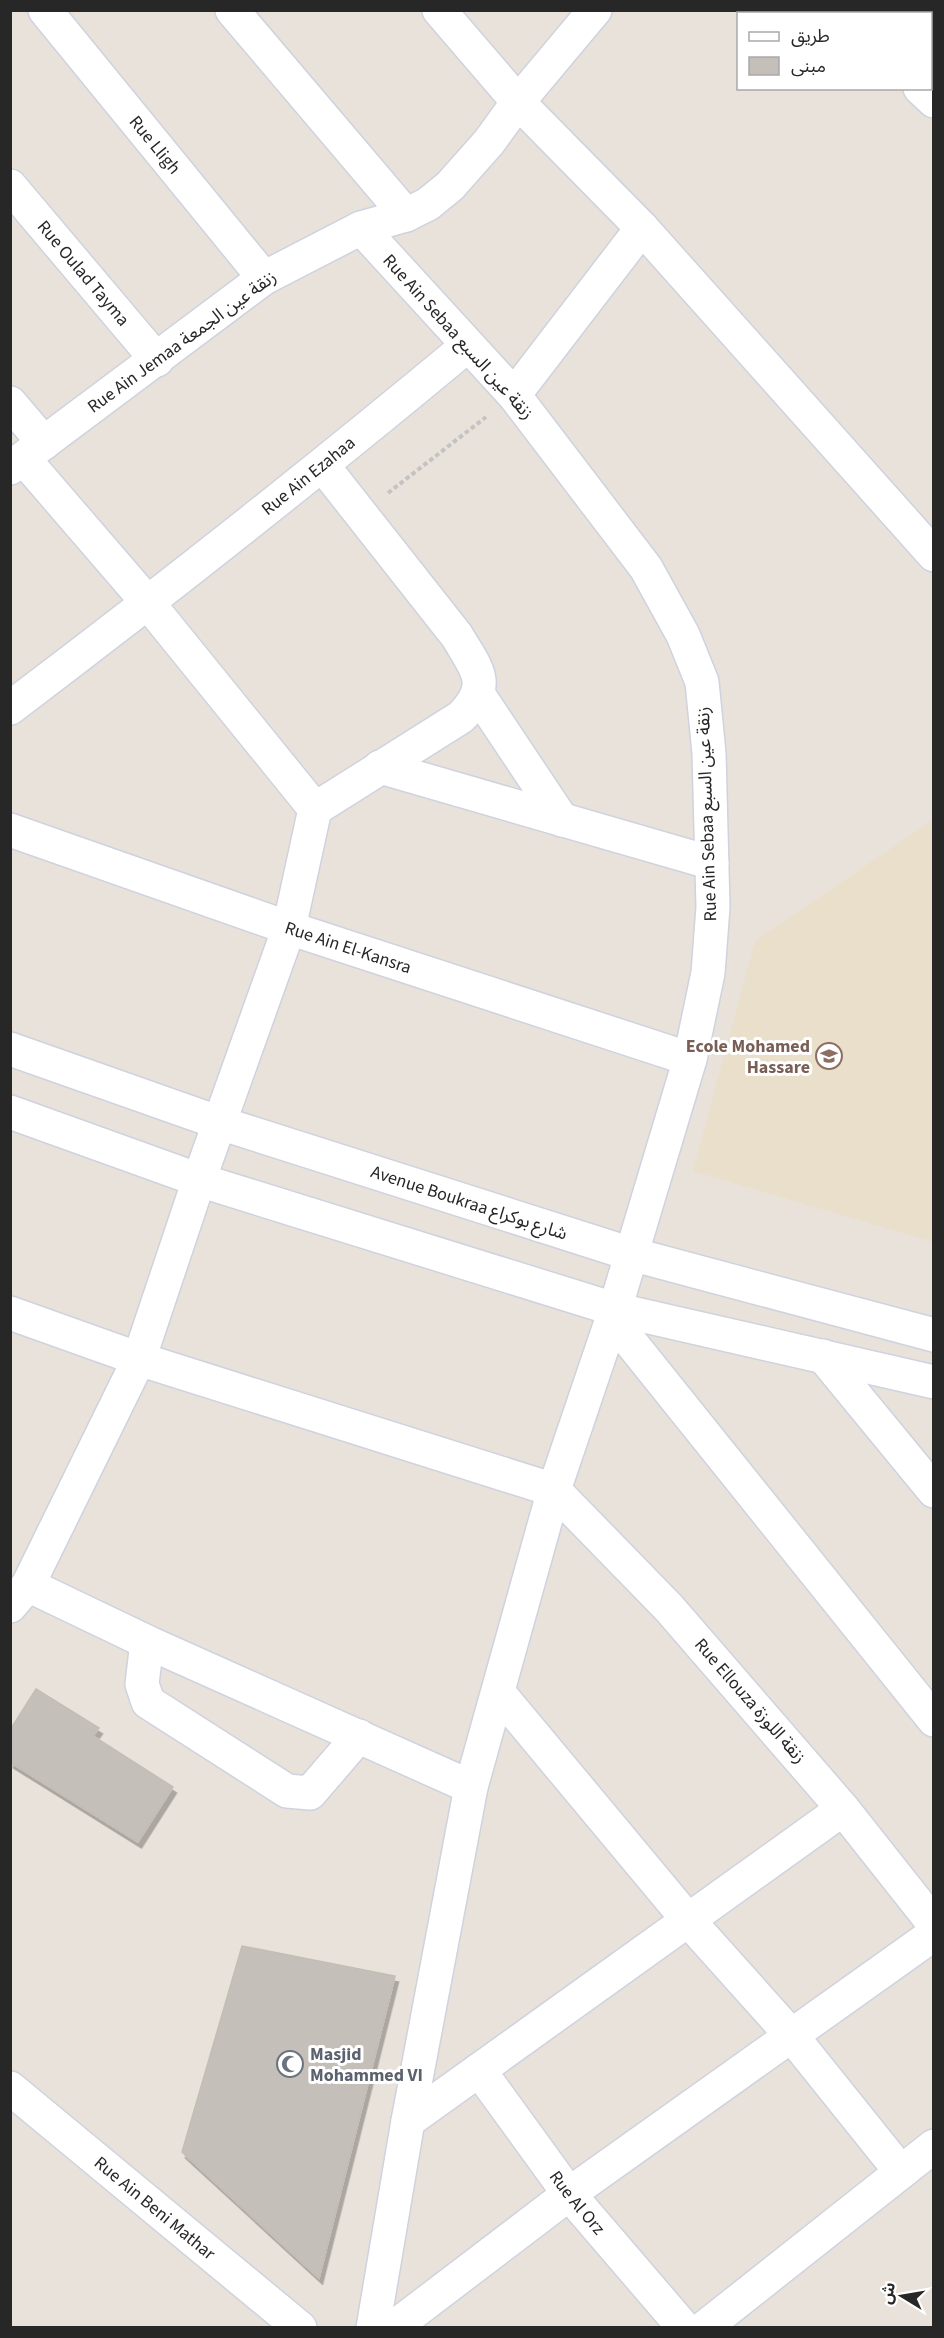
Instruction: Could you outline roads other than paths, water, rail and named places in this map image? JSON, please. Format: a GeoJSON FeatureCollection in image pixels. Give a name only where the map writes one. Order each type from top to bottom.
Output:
{"type":"FeatureCollection","features":[{"type":"Feature","properties":{"kind":"street","name":"Rue Lligh"},"geometry":{"type":"LineString","coordinates":[[45,10],[264,278]]}},
{"type":"Feature","properties":{"kind":"street"},"geometry":{"type":"LineString","coordinates":[[232,10],[406,215]]}},
{"type":"Feature","properties":{"kind":"street"},"geometry":{"type":"LineString","coordinates":[[439,10],[518,102],[642,228],[933,554]]}},
{"type":"Feature","properties":{"kind":"street","name":"Rue Ain Jemaa زنقة عين الجمعة"},"geometry":{"type":"LineString","coordinates":[[26,456],[264,278],[362,228],[406,215],[428,204],[450,186],[489,142],[518,102],[595,10]]}},
{"type":"Feature","properties":{"kind":"street","name":"Rue Oulad Tayma"},"geometry":{"type":"LineString","coordinates":[[10,186],[157,360]]}},
{"type":"Feature","properties":{"kind":"street","name":"Rue Ain Sebaa زنقة عين السبع"},"geometry":{"type":"LineString","coordinates":[[362,228],[514,395],[646,568],[683,635],[702,682],[709,753],[713,907],[708,973],[690,1059],[613,1314],[554,1490],[471,1787],[408,2121],[373,2328]]}},
{"type":"Feature","properties":{"kind":"street"},"geometry":{"type":"LineString","coordinates":[[514,395],[642,228]]}},
{"type":"Feature","properties":{"kind":"street","name":"Rue Ain Ezahaa"},"geometry":{"type":"LineString","coordinates":[[10,708],[323,466],[467,346]]}},
{"type":"Feature","properties":{"kind":"street"},"geometry":{"type":"LineString","coordinates":[[10,403],[26,456],[315,809]]}},
{"type":"Feature","properties":{"kind":"street"},"geometry":{"type":"LineString","coordinates":[[323,466],[457,636],[478,674],[480,683],[478,694],[474,703],[461,717],[315,809],[290,928],[199,1180],[139,1359],[19,1596],[147,1642],[471,1787]]}},
{"type":"Feature","properties":{"kind":"street"},"geometry":{"type":"LineString","coordinates":[[478,694],[562,820]]}},
{"type":"Feature","properties":{"kind":"street"},"geometry":{"type":"LineString","coordinates":[[380,767],[712,863]]}},
{"type":"Feature","properties":{"kind":"street","name":"Rue Ain El-Kansra"},"geometry":{"type":"LineString","coordinates":[[10,830],[290,928],[690,1059]]}},
{"type":"Feature","properties":{"kind":"street","name":"Avenue Boukraa شارع بوكراع"},"geometry":{"type":"LineString","coordinates":[[10,1049],[220,1123],[631,1254],[933,1335]]}},
{"type":"Feature","properties":{"kind":"street"},"geometry":{"type":"LineString","coordinates":[[10,1112],[199,1180],[613,1314],[823,1356],[933,1382]]}},
{"type":"Feature","properties":{"kind":"street"},"geometry":{"type":"LineString","coordinates":[[10,1313],[139,1359],[554,1490]]}},
{"type":"Feature","properties":{"kind":"street"},"geometry":{"type":"LineString","coordinates":[[613,1314],[933,1720]]}},
{"type":"Feature","properties":{"kind":"street"},"geometry":{"type":"LineString","coordinates":[[823,1356],[933,1491]]}},
{"type":"Feature","properties":{"kind":"street","name":"Rue Ellouza زنقة اللوزة"},"geometry":{"type":"LineString","coordinates":[[554,1490],[669,1608],[843,1809],[933,1924]]}},
{"type":"Feature","properties":{"kind":"street"},"geometry":{"type":"LineString","coordinates":[[147,1642],[142,1683],[148,1702],[287,1791],[310,1793],[359,1736]]}},
{"type":"Feature","properties":{"kind":"street"},"geometry":{"type":"LineString","coordinates":[[498,1692],[688,1920],[791,2035],[901,2172]]}},
{"type":"Feature","properties":{"kind":"street"},"geometry":{"type":"LineString","coordinates":[[408,2121],[843,1809]]}},
{"type":"Feature","properties":{"kind":"street"},"geometry":{"type":"LineString","coordinates":[[393,2328],[568,2194],[933,1934]]}},
{"type":"Feature","properties":{"kind":"street","name":"Rue Al Orz"},"geometry":{"type":"LineString","coordinates":[[479,2070],[568,2194],[684,2328]]}},
{"type":"Feature","properties":{"kind":"street","name":"Rue Ain Beni Mathar"},"geometry":{"type":"LineString","coordinates":[[10,2088],[300,2328]]}},
{"type":"Feature","properties":{"kind":"street"},"geometry":{"type":"LineString","coordinates":[[704,2328],[933,2146]]}},
{"type":"Feature","properties":{"kind":"place","name":"Ecole Mohamed Hassare"},"geometry":{"type":"Point","coordinates":[829,1056]}},
{"type":"Feature","properties":{"kind":"place","name":"Masjid Mohammed VI"},"geometry":{"type":"Point","coordinates":[290,2064]}}]}
